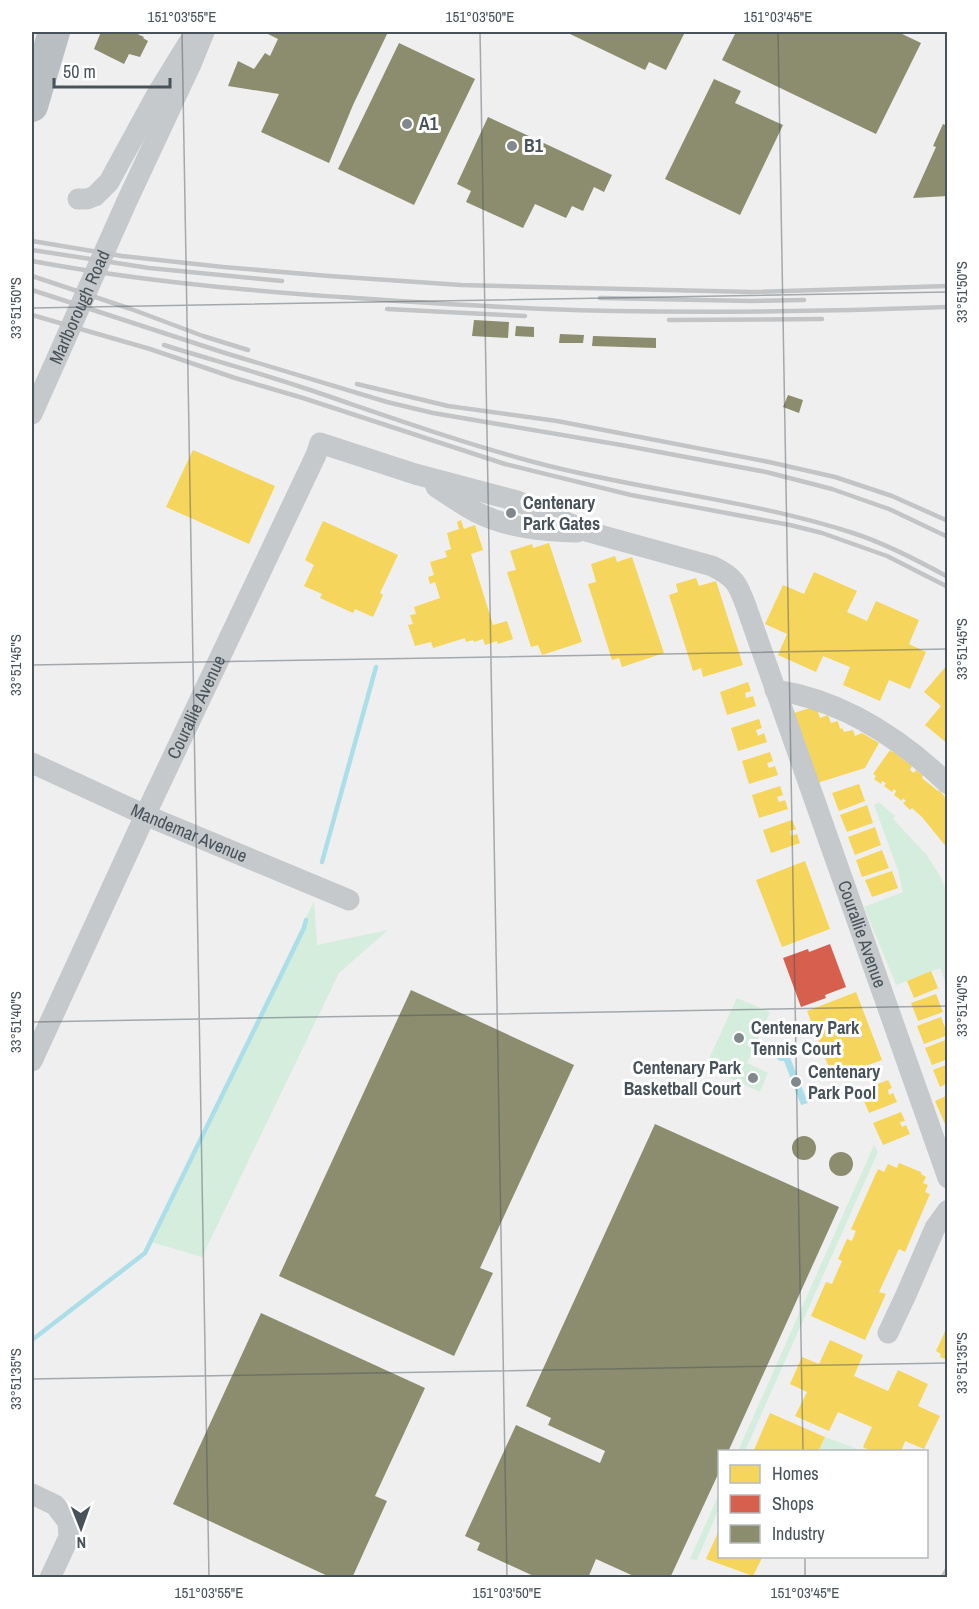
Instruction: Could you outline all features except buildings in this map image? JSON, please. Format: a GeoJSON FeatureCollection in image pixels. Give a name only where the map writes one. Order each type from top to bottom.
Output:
{"type":"FeatureCollection","features":[{"type":"Feature","properties":{"kind":"highway"},"geometry":{"type":"LineString","coordinates":[[32,106],[54,32]]}},
{"type":"Feature","properties":{"kind":"street"},"geometry":{"type":"LineString","coordinates":[[78,199],[95,196],[109,182],[157,94],[195,32]]}},
{"type":"Feature","properties":{"kind":"street","name":"Marlborough Road"},"geometry":{"type":"LineString","coordinates":[[32,414],[204,32]]}},
{"type":"Feature","properties":{"kind":"street","name":"Courallie Avenue"},"geometry":{"type":"LineString","coordinates":[[32,1061],[320,443],[415,474],[517,501],[589,532],[702,563],[727,573],[735,582],[740,590],[776,690],[948,1178]]}},
{"type":"Feature","properties":{"kind":"street","name":"Courallie Avenue"},"geometry":{"type":"LineString","coordinates":[[415,474],[474,511],[495,521],[521,528],[589,532]]}},
{"type":"Feature","properties":{"kind":"street"},"geometry":{"type":"LineString","coordinates":[[495,521],[502,498]]}},
{"type":"Feature","properties":{"kind":"street"},"geometry":{"type":"LineString","coordinates":[[776,690],[817,699],[871,723],[900,743],[948,784]]}},
{"type":"Feature","properties":{"kind":"street","name":"Mandemar Avenue"},"geometry":{"type":"LineString","coordinates":[[32,763],[145,815],[349,900]]}},
{"type":"Feature","properties":{"kind":"street"},"geometry":{"type":"LineString","coordinates":[[888,1333],[935,1228],[948,1210]]}},
{"type":"Feature","properties":{"kind":"street"},"geometry":{"type":"LineString","coordinates":[[32,1494],[55,1505],[68,1522],[69,1537],[50,1578]]}},
{"type":"Feature","properties":{"kind":"green space"},"geometry":{"type":"Polygon","coordinates":[[[879,802],[895,816],[893,819],[926,854],[947,892],[947,987],[940,968],[896,985],[864,907],[903,892],[898,870],[874,805],[879,802]]]}},
{"type":"Feature","properties":{"kind":"green space"},"geometry":{"type":"Polygon","coordinates":[[[314,901],[317,945],[388,930],[339,973],[202,1257],[151,1242],[314,901]]]}},
{"type":"Feature","properties":{"kind":"green space","name":"Centenary Park Tennis Court"},"geometry":{"type":"Polygon","coordinates":[[[737,998],[770,1012],[747,1063],[768,1073],[760,1092],[705,1067],[737,998]]]}},
{"type":"Feature","properties":{"kind":"green space"},"geometry":{"type":"Polygon","coordinates":[[[874,1145],[878,1152],[745,1450],[738,1450],[874,1145]]]}},
{"type":"Feature","properties":{"kind":"green space"},"geometry":{"type":"Polygon","coordinates":[[[825,1437],[860,1450],[819,1450],[825,1437]]]}},
{"type":"Feature","properties":{"kind":"green space"},"geometry":{"type":"Polygon","coordinates":[[[718,1496],[718,1510],[697,1560],[690,1559],[718,1496]]]}},
{"type":"Feature","properties":{"kind":"water","name":"Centenary Park Pool"},"geometry":{"type":"Polygon","coordinates":[[[785,1049],[808,1103],[801,1105],[784,1061],[777,1059],[778,1051],[785,1049]]]}},
{"type":"Feature","properties":{"kind":"waterway"},"geometry":{"type":"LineString","coordinates":[[322,862],[376,667]]}},
{"type":"Feature","properties":{"kind":"waterway"},"geometry":{"type":"LineString","coordinates":[[32,1340],[145,1253],[306,920]]}},
{"type":"Feature","properties":{"kind":"railway"},"geometry":{"type":"LineString","coordinates":[[32,241],[122,256],[223,267],[461,285],[752,292],[948,286]]}},
{"type":"Feature","properties":{"kind":"railway"},"geometry":{"type":"LineString","coordinates":[[32,250],[149,268],[282,281]]}},
{"type":"Feature","properties":{"kind":"railway"},"geometry":{"type":"LineString","coordinates":[[32,261],[207,286],[500,307],[698,312],[948,307]]}},
{"type":"Feature","properties":{"kind":"railway"},"geometry":{"type":"LineString","coordinates":[[32,276],[248,350]]}},
{"type":"Feature","properties":{"kind":"railway"},"geometry":{"type":"LineString","coordinates":[[32,290],[225,353],[387,402],[433,413],[766,472],[832,489],[889,509],[948,537]]}},
{"type":"Feature","properties":{"kind":"railway"},"geometry":{"type":"LineString","coordinates":[[600,298],[804,300]]}},
{"type":"Feature","properties":{"kind":"railway"},"geometry":{"type":"LineString","coordinates":[[387,309],[525,316]]}},
{"type":"Feature","properties":{"kind":"railway"},"geometry":{"type":"LineString","coordinates":[[32,315],[150,349],[505,464],[631,495],[822,533],[887,556],[948,587]]}},
{"type":"Feature","properties":{"kind":"railway"},"geometry":{"type":"LineString","coordinates":[[669,320],[822,319]]}},
{"type":"Feature","properties":{"kind":"railway"},"geometry":{"type":"LineString","coordinates":[[164,345],[289,383],[518,458],[587,475],[740,504],[816,522],[877,542],[948,577]]}},
{"type":"Feature","properties":{"kind":"railway"},"geometry":{"type":"LineString","coordinates":[[357,384],[448,406],[557,421],[835,477],[892,496],[948,521]]}},
{"type":"Feature","properties":{"kind":"railway"},"geometry":{"type":"LineString","coordinates":[[942,1578],[948,1568]]}},
{"type":"Feature","properties":{"kind":"place","name":"A1"},"geometry":{"type":"Point","coordinates":[407,124]}},
{"type":"Feature","properties":{"kind":"place","name":"B1"},"geometry":{"type":"Point","coordinates":[512,146]}},
{"type":"Feature","properties":{"kind":"place","name":"Centenary Park Gates"},"geometry":{"type":"Point","coordinates":[511,513]}},
{"type":"Feature","properties":{"kind":"place","name":"Centenary Park Tennis Court"},"geometry":{"type":"Point","coordinates":[739,1038]}},
{"type":"Feature","properties":{"kind":"place","name":"Centenary Park Basketball Court"},"geometry":{"type":"Point","coordinates":[753,1078]}},
{"type":"Feature","properties":{"kind":"place","name":"Centenary Park Pool"},"geometry":{"type":"Point","coordinates":[796,1082]}}]}
